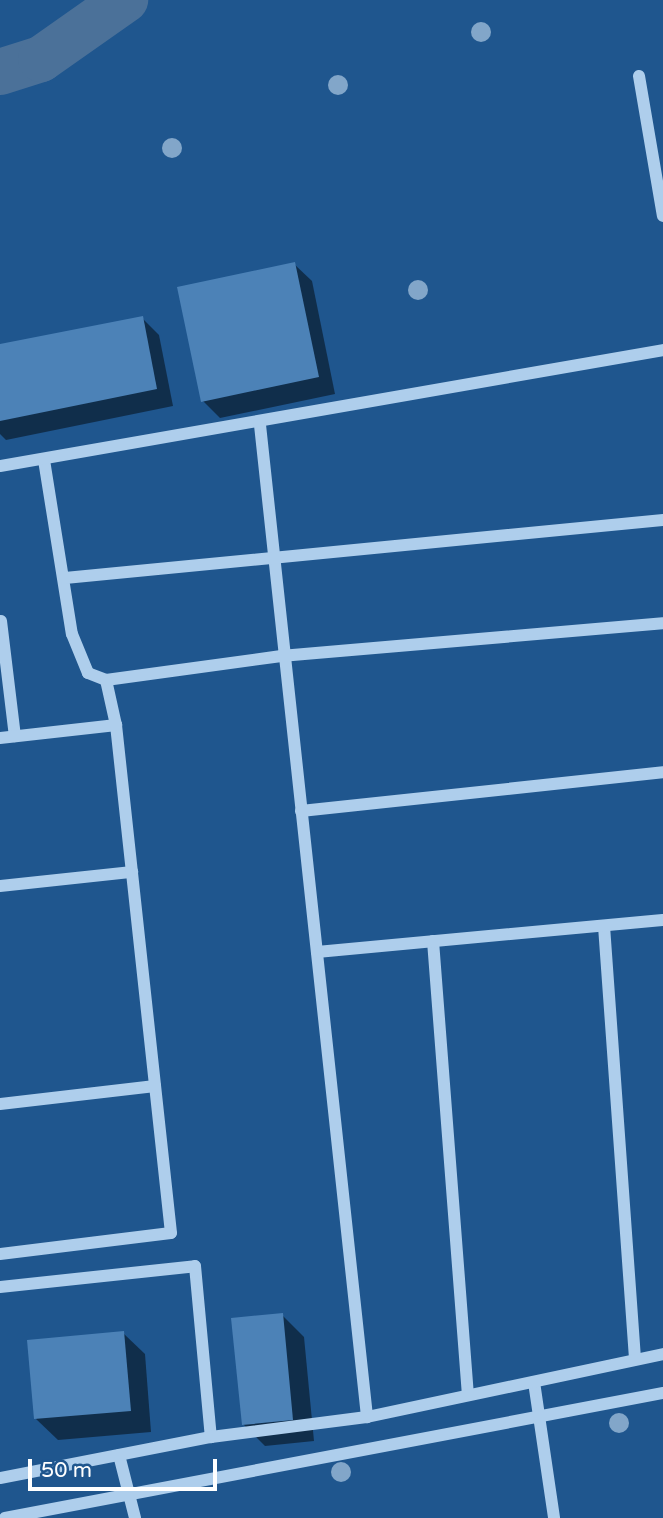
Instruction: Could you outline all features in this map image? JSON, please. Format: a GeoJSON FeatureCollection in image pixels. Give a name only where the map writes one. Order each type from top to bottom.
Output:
{"type":"FeatureCollection","features":[{"type":"Feature","properties":{"kind":"street"},"geometry":{"type":"LineString","coordinates":[[639,76],[663,216]]}},
{"type":"Feature","properties":{"kind":"street"},"geometry":{"type":"LineString","coordinates":[[0,466],[260,425],[663,350]]}},
{"type":"Feature","properties":{"kind":"street"},"geometry":{"type":"LineString","coordinates":[[260,425],[278,561],[281,656],[317,952],[367,1417]]}},
{"type":"Feature","properties":{"kind":"street"},"geometry":{"type":"LineString","coordinates":[[44,460],[72,634],[88,673],[106,680],[281,656],[663,623]]}},
{"type":"Feature","properties":{"kind":"street"},"geometry":{"type":"LineString","coordinates":[[65,579],[278,561],[663,520]]}},
{"type":"Feature","properties":{"kind":"street"},"geometry":{"type":"LineString","coordinates":[[1,621],[15,736]]}},
{"type":"Feature","properties":{"kind":"street"},"geometry":{"type":"LineString","coordinates":[[0,1254],[171,1233],[117,725],[106,680]]}},
{"type":"Feature","properties":{"kind":"street"},"geometry":{"type":"LineString","coordinates":[[0,738],[117,725]]}},
{"type":"Feature","properties":{"kind":"street"},"geometry":{"type":"LineString","coordinates":[[301,811],[663,772]]}},
{"type":"Feature","properties":{"kind":"street"},"geometry":{"type":"LineString","coordinates":[[0,879],[0,886],[132,872]]}},
{"type":"Feature","properties":{"kind":"street"},"geometry":{"type":"LineString","coordinates":[[317,952],[663,920]]}},
{"type":"Feature","properties":{"kind":"street"},"geometry":{"type":"LineString","coordinates":[[604,926],[635,1359]]}},
{"type":"Feature","properties":{"kind":"street"},"geometry":{"type":"LineString","coordinates":[[433,941],[468,1395]]}},
{"type":"Feature","properties":{"kind":"street"},"geometry":{"type":"LineString","coordinates":[[0,1104],[155,1086]]}},
{"type":"Feature","properties":{"kind":"street"},"geometry":{"type":"LineString","coordinates":[[0,1287],[195,1266],[211,1437]]}},
{"type":"Feature","properties":{"kind":"street"},"geometry":{"type":"LineString","coordinates":[[0,1478],[211,1437],[367,1417],[663,1354]]}},
{"type":"Feature","properties":{"kind":"street"},"geometry":{"type":"LineString","coordinates":[[534,1382],[554,1518]]}},
{"type":"Feature","properties":{"kind":"street"},"geometry":{"type":"LineString","coordinates":[[5,1518],[538,1419],[663,1393]]}},
{"type":"Feature","properties":{"kind":"street"},"geometry":{"type":"LineString","coordinates":[[119,1455],[135,1518]]}},
{"type":"Feature","properties":{"kind":"building"},"geometry":{"type":"Polygon","coordinates":[[[295,262],[319,377],[201,402],[177,287],[295,262]]]}},
{"type":"Feature","properties":{"kind":"building"},"geometry":{"type":"Polygon","coordinates":[[[143,316],[157,389],[0,421],[0,344],[143,316]]]}},
{"type":"Feature","properties":{"kind":"building"},"geometry":{"type":"Polygon","coordinates":[[[283,1313],[293,1420],[242,1425],[231,1318],[283,1313]]]}},
{"type":"Feature","properties":{"kind":"building"},"geometry":{"type":"Polygon","coordinates":[[[124,1331],[131,1411],[34,1419],[27,1340],[124,1331]]]}},
{"type":"Feature","properties":{"kind":"waterway"},"geometry":{"type":"LineString","coordinates":[[0,72],[41,59],[125,0]]}}]}
